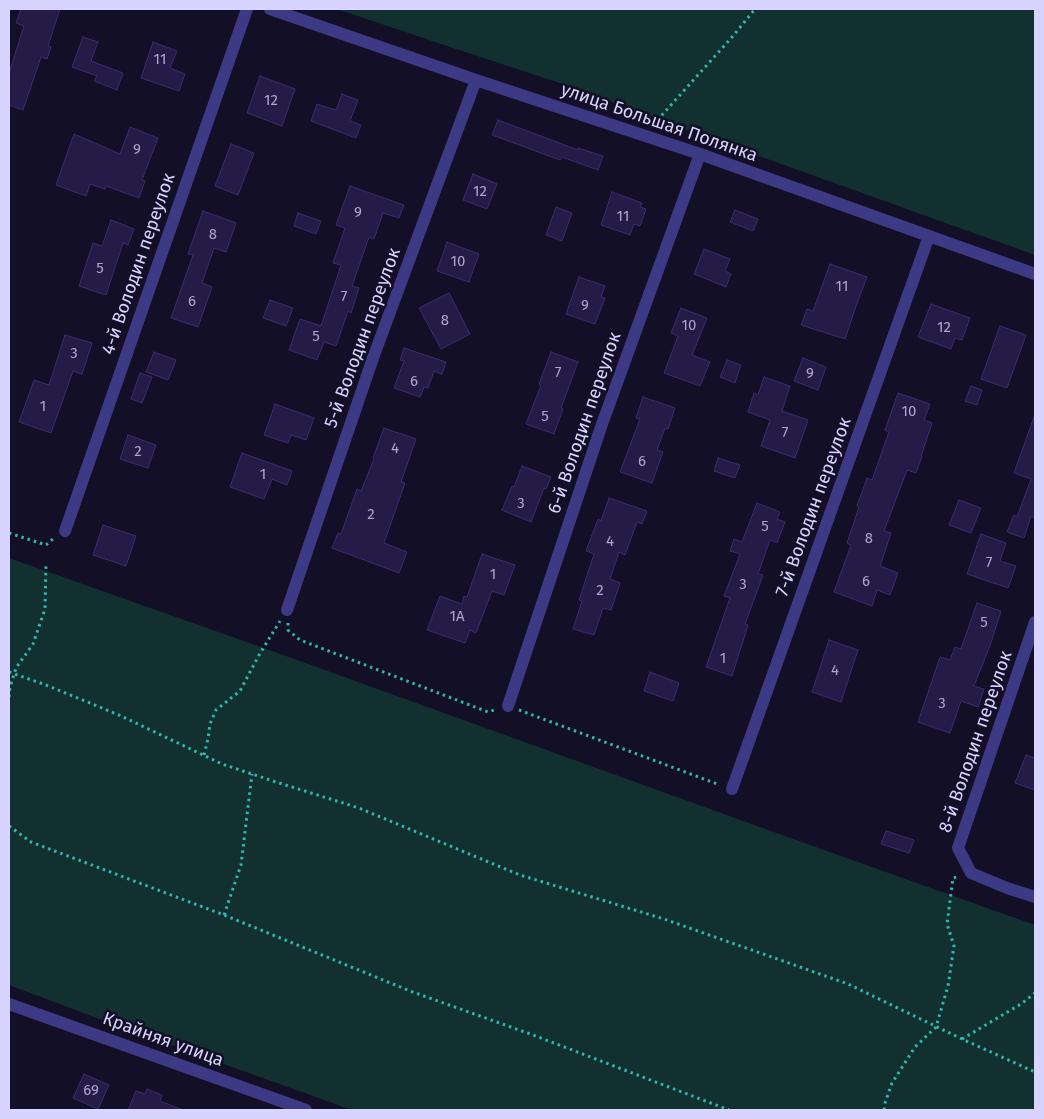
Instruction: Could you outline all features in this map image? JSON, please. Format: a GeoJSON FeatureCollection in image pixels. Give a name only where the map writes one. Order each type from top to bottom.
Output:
{"type":"FeatureCollection","features":[{"type":"Feature","properties":{"kind":"street","name":"4-й Володин переулок"},"geometry":{"type":"LineString","coordinates":[[65,531],[247,9]]}},
{"type":"Feature","properties":{"kind":"street","name":"улица Большая Полянка"},"geometry":{"type":"LineString","coordinates":[[270,9],[700,154],[1035,274]]}},
{"type":"Feature","properties":{"kind":"street","name":"5-й Володин переулок"},"geometry":{"type":"LineString","coordinates":[[287,610],[373,358],[476,80]]}},
{"type":"Feature","properties":{"kind":"street","name":"6-й Володин переулок"},"geometry":{"type":"LineString","coordinates":[[508,706],[601,427],[700,154]]}},
{"type":"Feature","properties":{"kind":"street","name":"7-й Володин переулок"},"geometry":{"type":"LineString","coordinates":[[732,789],[929,236]]}},
{"type":"Feature","properties":{"kind":"street","name":"8-й Володин переулок"},"geometry":{"type":"LineString","coordinates":[[971,873],[958,848],[1035,622]]}},
{"type":"Feature","properties":{"kind":"street"},"geometry":{"type":"LineString","coordinates":[[971,873],[1035,897]]}},
{"type":"Feature","properties":{"kind":"street","name":"Крайняя улица"},"geometry":{"type":"LineString","coordinates":[[9,1004],[306,1110]]}},
{"type":"Feature","properties":{"kind":"path"},"geometry":{"type":"LineString","coordinates":[[643,136],[755,9]]}},
{"type":"Feature","properties":{"kind":"path"},"geometry":{"type":"LineString","coordinates":[[9,532],[46,545],[65,531]]}},
{"type":"Feature","properties":{"kind":"path"},"geometry":{"type":"LineString","coordinates":[[9,697],[16,668],[33,644],[45,609],[46,564]]}},
{"type":"Feature","properties":{"kind":"path"},"geometry":{"type":"LineString","coordinates":[[204,755],[210,724],[216,710],[240,691],[259,655],[287,610]]}},
{"type":"Feature","properties":{"kind":"path"},"geometry":{"type":"LineString","coordinates":[[9,672],[119,715],[222,764],[359,808],[520,874],[664,919],[848,984],[1035,1072]]}},
{"type":"Feature","properties":{"kind":"path"},"geometry":{"type":"LineString","coordinates":[[224,915],[241,864],[252,774]]}},
{"type":"Feature","properties":{"kind":"path"},"geometry":{"type":"LineString","coordinates":[[9,826],[31,842],[224,915],[410,991],[533,1035],[729,1110]]}},
{"type":"Feature","properties":{"kind":"path"},"geometry":{"type":"LineString","coordinates":[[884,1110],[892,1083],[915,1047],[936,1027],[948,986],[954,946],[947,924],[953,878],[971,873]]}},
{"type":"Feature","properties":{"kind":"path"},"geometry":{"type":"LineString","coordinates":[[962,1039],[1021,1004],[1035,993]]}},
{"type":"Feature","properties":{"kind":"green space"},"geometry":{"type":"Polygon","coordinates":[[[337,9],[1035,9],[1035,255],[575,88],[337,9]]]}},
{"type":"Feature","properties":{"kind":"green space"},"geometry":{"type":"Polygon","coordinates":[[[9,558],[1035,925],[1035,1110],[352,1110],[9,985],[9,558]]]}},
{"type":"Feature","properties":{"kind":"building"},"geometry":{"type":"Polygon","coordinates":[[[21,9],[60,9],[48,46],[51,47],[47,59],[41,57],[23,110],[9,105],[9,73],[24,26],[16,23],[21,9]]]}},
{"type":"Feature","properties":{"kind":"building"},"geometry":{"type":"Polygon","coordinates":[[[83,37],[98,42],[91,61],[123,73],[117,90],[94,81],[97,76],[72,67],[83,37]]]}},
{"type":"Feature","properties":{"kind":"building"},"geometry":{"type":"Polygon","coordinates":[[[153,42],[177,51],[170,68],[185,74],[179,91],[141,78],[153,42]]]}},
{"type":"Feature","properties":{"kind":"building"},"geometry":{"type":"Polygon","coordinates":[[[260,76],[295,89],[282,126],[247,113],[260,76]]]}},
{"type":"Feature","properties":{"kind":"building"},"geometry":{"type":"Polygon","coordinates":[[[342,94],[358,100],[350,121],[361,125],[356,138],[311,121],[317,104],[336,110],[342,94]]]}},
{"type":"Feature","properties":{"kind":"building"},"geometry":{"type":"Polygon","coordinates":[[[498,120],[578,150],[578,148],[603,156],[598,170],[562,157],[560,160],[492,135],[498,120]]]}},
{"type":"Feature","properties":{"kind":"building"},"geometry":{"type":"Polygon","coordinates":[[[130,127],[158,138],[142,180],[145,181],[139,198],[106,186],[105,189],[90,184],[86,196],[56,185],[74,134],[120,154],[130,127]]]}},
{"type":"Feature","properties":{"kind":"building"},"geometry":{"type":"Polygon","coordinates":[[[231,144],[254,153],[238,195],[215,186],[231,144]]]}},
{"type":"Feature","properties":{"kind":"building"},"geometry":{"type":"Polygon","coordinates":[[[473,174],[497,184],[487,209],[463,200],[473,174]]]}},
{"type":"Feature","properties":{"kind":"building"},"geometry":{"type":"Polygon","coordinates":[[[350,186],[404,205],[399,218],[383,213],[374,239],[369,237],[352,286],[359,288],[351,313],[348,311],[336,346],[324,342],[317,360],[289,350],[300,319],[321,326],[341,265],[333,263],[345,228],[336,225],[350,186]]]}},
{"type":"Feature","properties":{"kind":"building"},"geometry":{"type":"Polygon","coordinates":[[[612,192],[642,203],[640,207],[646,209],[640,226],[634,224],[630,235],[601,225],[612,192]]]}},
{"type":"Feature","properties":{"kind":"building"},"geometry":{"type":"Polygon","coordinates":[[[556,207],[572,213],[562,241],[546,235],[556,207]]]}},
{"type":"Feature","properties":{"kind":"building"},"geometry":{"type":"Polygon","coordinates":[[[735,210],[758,219],[753,231],[730,222],[735,210]]]}},
{"type":"Feature","properties":{"kind":"building"},"geometry":{"type":"Polygon","coordinates":[[[203,211],[236,223],[226,252],[214,248],[202,283],[212,287],[198,327],[171,318],[193,255],[188,254],[203,211]]]}},
{"type":"Feature","properties":{"kind":"building"},"geometry":{"type":"Polygon","coordinates":[[[298,213],[321,221],[316,234],[294,226],[298,213]]]}},
{"type":"Feature","properties":{"kind":"building"},"geometry":{"type":"Polygon","coordinates":[[[111,220],[134,229],[128,245],[123,243],[106,295],[79,286],[93,243],[102,246],[111,220]]]}},
{"type":"Feature","properties":{"kind":"building"},"geometry":{"type":"Polygon","coordinates":[[[447,242],[479,254],[469,282],[437,271],[447,242]]]}},
{"type":"Feature","properties":{"kind":"building"},"geometry":{"type":"Polygon","coordinates":[[[704,249],[730,259],[725,271],[731,274],[726,287],[694,274],[704,249]]]}},
{"type":"Feature","properties":{"kind":"building"},"geometry":{"type":"Polygon","coordinates":[[[830,264],[867,277],[845,339],[801,325],[807,309],[813,311],[830,264]]]}},
{"type":"Feature","properties":{"kind":"building"},"geometry":{"type":"Polygon","coordinates":[[[579,277],[605,286],[601,297],[605,298],[595,324],[566,314],[579,277]]]}},
{"type":"Feature","properties":{"kind":"building"},"geometry":{"type":"Polygon","coordinates":[[[449,293],[470,334],[441,349],[419,308],[449,293]]]}},
{"type":"Feature","properties":{"kind":"building"},"geometry":{"type":"Polygon","coordinates":[[[270,300],[293,308],[286,326],[263,318],[270,300]]]}},
{"type":"Feature","properties":{"kind":"building"},"geometry":{"type":"Polygon","coordinates":[[[931,304],[970,318],[962,340],[955,338],[951,349],[918,337],[931,304]]]}},
{"type":"Feature","properties":{"kind":"building"},"geometry":{"type":"Polygon","coordinates":[[[681,308],[707,318],[692,355],[710,362],[700,386],[664,373],[678,336],[671,333],[681,308]]]}},
{"type":"Feature","properties":{"kind":"building"},"geometry":{"type":"Polygon","coordinates":[[[1000,326],[1026,335],[1007,388],[981,379],[1000,326]]]}},
{"type":"Feature","properties":{"kind":"building"},"geometry":{"type":"Polygon","coordinates":[[[65,335],[92,343],[82,374],[73,371],[51,433],[19,422],[34,380],[49,385],[65,335]]]}},
{"type":"Feature","properties":{"kind":"building"},"geometry":{"type":"Polygon","coordinates":[[[404,348],[446,362],[442,374],[434,371],[428,388],[424,387],[420,397],[394,388],[404,361],[400,360],[404,348]]]}},
{"type":"Feature","properties":{"kind":"building"},"geometry":{"type":"Polygon","coordinates":[[[154,352],[176,360],[168,380],[146,372],[154,352]]]}},
{"type":"Feature","properties":{"kind":"building"},"geometry":{"type":"Polygon","coordinates":[[[551,352],[578,362],[561,408],[563,409],[554,434],[526,424],[551,352]]]}},
{"type":"Feature","properties":{"kind":"building"},"geometry":{"type":"Polygon","coordinates":[[[803,358],[826,367],[818,390],[794,381],[803,358]]]}},
{"type":"Feature","properties":{"kind":"building"},"geometry":{"type":"Polygon","coordinates":[[[727,360],[741,365],[735,383],[720,377],[727,360]]]}},
{"type":"Feature","properties":{"kind":"building"},"geometry":{"type":"Polygon","coordinates":[[[140,373],[152,377],[142,403],[131,399],[140,373]]]}},
{"type":"Feature","properties":{"kind":"building"},"geometry":{"type":"Polygon","coordinates":[[[764,377],[790,386],[782,411],[808,420],[795,458],[761,446],[770,420],[748,412],[754,393],[758,395],[764,377]]]}},
{"type":"Feature","properties":{"kind":"building"},"geometry":{"type":"Polygon","coordinates":[[[971,386],[982,390],[977,405],[965,401],[971,386]]]}},
{"type":"Feature","properties":{"kind":"building"},"geometry":{"type":"Polygon","coordinates":[[[898,393],[930,404],[924,420],[932,423],[916,473],[907,470],[884,531],[891,533],[880,566],[898,573],[890,595],[877,590],[872,606],[834,592],[851,545],[847,543],[859,507],[857,506],[867,478],[872,480],[889,432],[885,430],[898,393]]]}},
{"type":"Feature","properties":{"kind":"building"},"geometry":{"type":"Polygon","coordinates":[[[643,397],[675,408],[668,429],[665,428],[657,450],[663,452],[652,483],[620,472],[640,419],[636,418],[643,397]]]}},
{"type":"Feature","properties":{"kind":"building"},"geometry":{"type":"Polygon","coordinates":[[[275,404],[314,418],[306,440],[291,435],[288,443],[264,435],[275,404]]]}},
{"type":"Feature","properties":{"kind":"building"},"geometry":{"type":"Polygon","coordinates":[[[1034,417],[1035,518],[1031,516],[1024,538],[1007,532],[1014,515],[1017,517],[1031,479],[1014,473],[1034,417]]]}},
{"type":"Feature","properties":{"kind":"building"},"geometry":{"type":"Polygon","coordinates":[[[384,428],[416,439],[401,482],[405,483],[384,543],[407,552],[399,573],[332,548],[338,533],[341,534],[357,489],[361,491],[384,428]]]}},
{"type":"Feature","properties":{"kind":"building"},"geometry":{"type":"Polygon","coordinates":[[[128,435],[156,445],[148,468],[120,459],[128,435]]]}},
{"type":"Feature","properties":{"kind":"building"},"geometry":{"type":"Polygon","coordinates":[[[242,453],[292,471],[287,485],[272,479],[264,499],[230,487],[242,453]]]}},
{"type":"Feature","properties":{"kind":"building"},"geometry":{"type":"Polygon","coordinates":[[[718,458],[740,465],[735,478],[714,471],[718,458]]]}},
{"type":"Feature","properties":{"kind":"building"},"geometry":{"type":"Polygon","coordinates":[[[522,466],[551,477],[546,489],[544,488],[531,522],[502,510],[522,466]]]}},
{"type":"Feature","properties":{"kind":"building"},"geometry":{"type":"Polygon","coordinates":[[[609,498],[647,511],[642,524],[637,522],[625,555],[619,552],[610,579],[620,583],[611,610],[603,608],[594,635],[573,629],[582,601],[579,600],[594,554],[586,551],[598,519],[601,521],[609,498]]]}},
{"type":"Feature","properties":{"kind":"building"},"geometry":{"type":"Polygon","coordinates":[[[959,500],[981,508],[971,533],[949,525],[959,500]]]}},
{"type":"Feature","properties":{"kind":"building"},"geometry":{"type":"Polygon","coordinates":[[[757,503],[780,512],[777,519],[785,522],[777,543],[770,540],[758,574],[763,575],[745,624],[748,625],[732,676],[706,667],[730,598],[724,596],[740,554],[730,551],[734,539],[742,542],[757,503]]]}},
{"type":"Feature","properties":{"kind":"building"},"geometry":{"type":"Polygon","coordinates":[[[103,525],[136,536],[126,566],[93,555],[103,525]]]}},
{"type":"Feature","properties":{"kind":"building"},"geometry":{"type":"Polygon","coordinates":[[[981,534],[1006,543],[1000,561],[1016,566],[1008,588],[967,574],[981,534]]]}},
{"type":"Feature","properties":{"kind":"building"},"geometry":{"type":"Polygon","coordinates":[[[482,554],[515,565],[504,595],[492,591],[476,633],[470,630],[465,643],[427,630],[440,596],[462,604],[464,596],[467,597],[482,554]]]}},
{"type":"Feature","properties":{"kind":"building"},"geometry":{"type":"Polygon","coordinates":[[[977,603],[1001,611],[974,686],[984,689],[978,707],[961,701],[950,733],[918,722],[940,657],[950,660],[955,647],[961,649],[977,603]]]}},
{"type":"Feature","properties":{"kind":"building"},"geometry":{"type":"Polygon","coordinates":[[[829,640],[858,650],[841,702],[812,692],[829,640]]]}},
{"type":"Feature","properties":{"kind":"building"},"geometry":{"type":"Polygon","coordinates":[[[650,672],[679,683],[673,701],[644,691],[650,672]]]}},
{"type":"Feature","properties":{"kind":"building"},"geometry":{"type":"Polygon","coordinates":[[[1026,755],[1035,758],[1035,790],[1015,783],[1026,755]]]}},
{"type":"Feature","properties":{"kind":"building"},"geometry":{"type":"Polygon","coordinates":[[[886,831],[914,840],[909,853],[881,844],[886,831]]]}},
{"type":"Feature","properties":{"kind":"building"},"geometry":{"type":"Polygon","coordinates":[[[84,1074],[109,1085],[98,1109],[73,1098],[84,1074]]]}},
{"type":"Feature","properties":{"kind":"building"},"geometry":{"type":"Polygon","coordinates":[[[147,1089],[162,1095],[160,1101],[183,1110],[128,1110],[136,1091],[145,1094],[147,1089]]]}}]}
